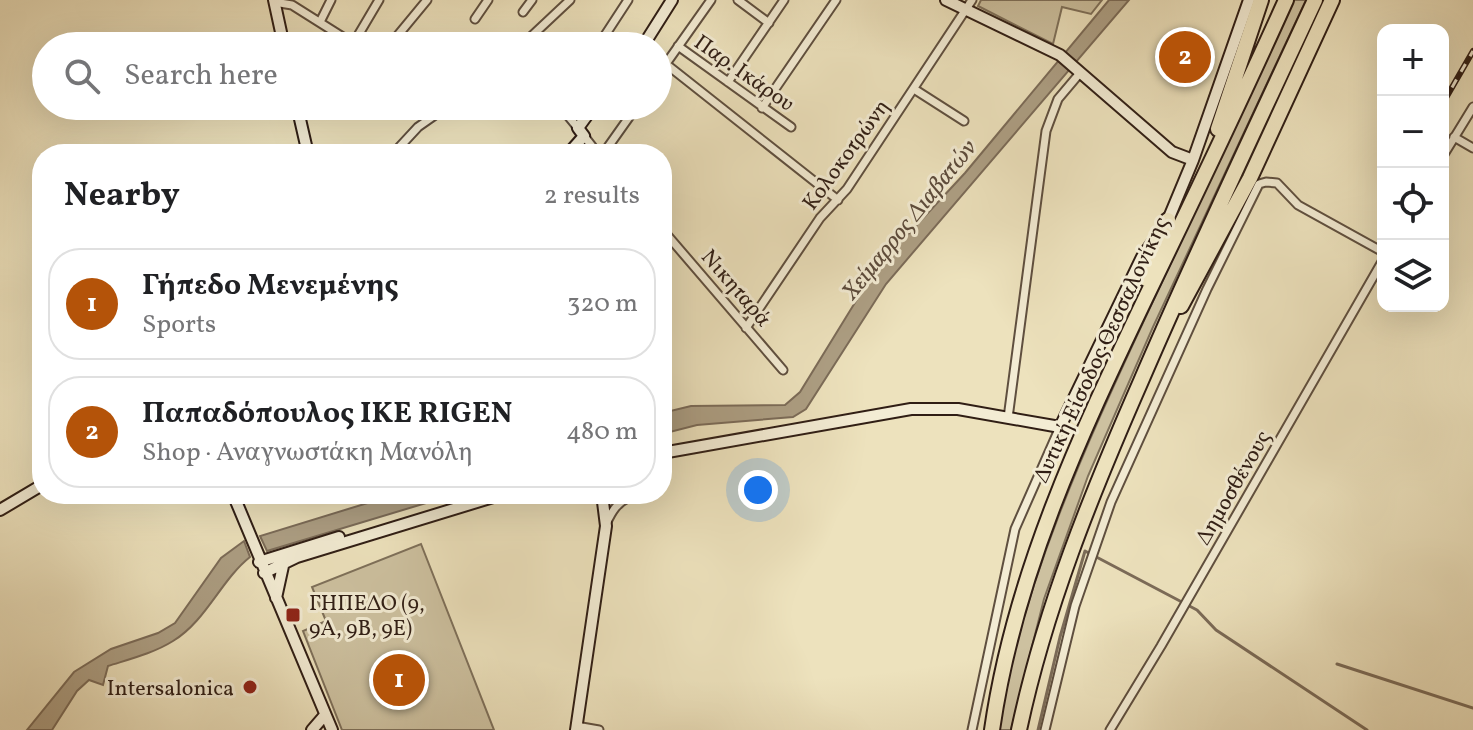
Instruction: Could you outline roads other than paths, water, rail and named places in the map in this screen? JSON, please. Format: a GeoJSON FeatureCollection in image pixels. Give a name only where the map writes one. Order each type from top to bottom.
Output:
{"type":"FeatureCollection","features":[{"type":"Feature","properties":{"kind":"highway"},"geometry":{"type":"LineString","coordinates":[[1202,182],[1261,0]]}},
{"type":"Feature","properties":{"kind":"highway","name":"Δυτική Είσοδος Θεσσαλονίκης"},"geometry":{"type":"LineString","coordinates":[[992,730],[1003,669],[1030,572],[1059,488],[1286,0]]}},
{"type":"Feature","properties":{"kind":"highway"},"geometry":{"type":"LineString","coordinates":[[1019,730],[1041,638],[1064,565],[1089,502],[1181,285],[1315,0]]}},
{"type":"Feature","properties":{"kind":"highway"},"geometry":{"type":"LineString","coordinates":[[1156,348],[1250,178],[1332,0]]}},
{"type":"Feature","properties":{"kind":"highway"},"geometry":{"type":"LineString","coordinates":[[1109,376],[1168,220]]}},
{"type":"Feature","properties":{"kind":"street"},"geometry":{"type":"LineString","coordinates":[[320,22],[331,0]]}},
{"type":"Feature","properties":{"kind":"street"},"geometry":{"type":"LineString","coordinates":[[362,32],[379,0]]}},
{"type":"Feature","properties":{"kind":"street"},"geometry":{"type":"LineString","coordinates":[[401,32],[425,3],[414,0]]}},
{"type":"Feature","properties":{"kind":"street"},"geometry":{"type":"LineString","coordinates":[[475,19],[488,0]]}},
{"type":"Feature","properties":{"kind":"street"},"geometry":{"type":"LineString","coordinates":[[523,12],[532,0]]}},
{"type":"Feature","properties":{"kind":"street"},"geometry":{"type":"LineString","coordinates":[[536,32],[570,0]]}},
{"type":"Feature","properties":{"kind":"street"},"geometry":{"type":"LineString","coordinates":[[607,32],[628,0]]}},
{"type":"Feature","properties":{"kind":"street"},"geometry":{"type":"LineString","coordinates":[[652,32],[672,0]]}},
{"type":"Feature","properties":{"kind":"street"},"geometry":{"type":"LineString","coordinates":[[672,55],[711,0]]}},
{"type":"Feature","properties":{"kind":"street"},"geometry":{"type":"LineString","coordinates":[[738,0],[769,23]]}},
{"type":"Feature","properties":{"kind":"street"},"geometry":{"type":"LineString","coordinates":[[728,82],[784,0]]}},
{"type":"Feature","properties":{"kind":"street"},"geometry":{"type":"LineString","coordinates":[[762,108],[836,0]]}},
{"type":"Feature","properties":{"kind":"street"},"geometry":{"type":"LineString","coordinates":[[946,0],[969,5],[1060,55],[1172,152],[1193,160]]}},
{"type":"Feature","properties":{"kind":"street"},"geometry":{"type":"LineString","coordinates":[[972,730],[1015,529],[1142,257],[1168,220],[1193,160],[1249,0]]}},
{"type":"Feature","properties":{"kind":"street"},"geometry":{"type":"LineString","coordinates":[[281,32],[274,1],[292,5],[335,32]]}},
{"type":"Feature","properties":{"kind":"street","name":"Κολοκοτρώνη"},"geometry":{"type":"LineString","coordinates":[[746,328],[820,218],[838,200],[969,5]]}},
{"type":"Feature","properties":{"kind":"street","name":"Παρ. Ικάρου"},"geometry":{"type":"LineString","coordinates":[[678,46],[791,127]]}},
{"type":"Feature","properties":{"kind":"street"},"geometry":{"type":"LineString","coordinates":[[672,69],[838,200]]}},
{"type":"Feature","properties":{"kind":"street"},"geometry":{"type":"LineString","coordinates":[[1008,418],[1046,131],[1058,99],[1080,73]]}},
{"type":"Feature","properties":{"kind":"street"},"geometry":{"type":"LineString","coordinates":[[914,89],[964,121]]}},
{"type":"Feature","properties":{"kind":"street"},"geometry":{"type":"LineString","coordinates":[[1449,146],[1473,107]]}},
{"type":"Feature","properties":{"kind":"street"},"geometry":{"type":"LineString","coordinates":[[300,120],[306,144]]}},
{"type":"Feature","properties":{"kind":"street"},"geometry":{"type":"LineString","coordinates":[[402,144],[427,120]]}},
{"type":"Feature","properties":{"kind":"street"},"geometry":{"type":"LineString","coordinates":[[571,120],[592,144]]}},
{"type":"Feature","properties":{"kind":"street"},"geometry":{"type":"LineString","coordinates":[[574,144],[587,120]]}},
{"type":"Feature","properties":{"kind":"street"},"geometry":{"type":"LineString","coordinates":[[608,144],[626,120]]}},
{"type":"Feature","properties":{"kind":"street"},"geometry":{"type":"LineString","coordinates":[[1462,124],[1473,129]]}},
{"type":"Feature","properties":{"kind":"street"},"geometry":{"type":"LineString","coordinates":[[1454,137],[1473,148]]}},
{"type":"Feature","properties":{"kind":"street"},"geometry":{"type":"LineString","coordinates":[[1045,730],[1064,645],[1088,562],[1111,502],[1207,289],[1259,184],[1277,183],[1298,205],[1377,249]]}},
{"type":"Feature","properties":{"kind":"street","name":"Νικηταρά"},"geometry":{"type":"LineString","coordinates":[[672,241],[783,370]]}},
{"type":"Feature","properties":{"kind":"street","name":"Δημοσθένους"},"geometry":{"type":"LineString","coordinates":[[1110,730],[1377,270]]}},
{"type":"Feature","properties":{"kind":"street"},"geometry":{"type":"LineString","coordinates":[[672,451],[911,409],[958,409],[1060,427]]}},
{"type":"Feature","properties":{"kind":"street"},"geometry":{"type":"LineString","coordinates":[[0,510],[32,491]]}},
{"type":"Feature","properties":{"kind":"street"},"geometry":{"type":"LineString","coordinates":[[238,504],[264,573],[332,730]]}},
{"type":"Feature","properties":{"kind":"street"},"geometry":{"type":"LineString","coordinates":[[258,557],[444,504]]}},
{"type":"Feature","properties":{"kind":"street"},"geometry":{"type":"LineString","coordinates":[[264,573],[297,557],[470,504]]}},
{"type":"Feature","properties":{"kind":"street"},"geometry":{"type":"LineString","coordinates":[[603,504],[606,526]]}},
{"type":"Feature","properties":{"kind":"street"},"geometry":{"type":"LineString","coordinates":[[599,730],[576,728],[606,526],[617,504]]}},
{"type":"Feature","properties":{"kind":"street"},"geometry":{"type":"LineString","coordinates":[[276,600],[283,566]]}},
{"type":"Feature","properties":{"kind":"street"},"geometry":{"type":"LineString","coordinates":[[312,730],[325,715]]}},
{"type":"Feature","properties":{"kind":"waterway"},"geometry":{"type":"LineString","coordinates":[[1038,730],[1085,551],[1197,610],[1216,630],[1367,730]]}},
{"type":"Feature","properties":{"kind":"waterway"},"geometry":{"type":"LineString","coordinates":[[1337,664],[1473,708]]}},
{"type":"Feature","properties":{"kind":"railway"},"geometry":{"type":"LineString","coordinates":[[1447,96],[1473,51]]}},
{"type":"Feature","properties":{"kind":"place","name":"Παπαδόπουλος ΙΚΕ RIGEN"},"geometry":{"type":"Point","coordinates":[1185,57]}},
{"type":"Feature","properties":{"kind":"place","name":"ΓΗΠΕΔΟ (9, 9Α, 9Β, 9Ε)"},"geometry":{"type":"Point","coordinates":[293,615]}},
{"type":"Feature","properties":{"kind":"place","name":"Γήπεδο Μενεμένης"},"geometry":{"type":"Point","coordinates":[399,680]}},
{"type":"Feature","properties":{"kind":"place","name":"Intersalonica"},"geometry":{"type":"Point","coordinates":[250,687]}},
{"type":"Feature","properties":{"kind":"water label","name":"Χείμαρρος Διαβατών"},"geometry":{"type":"Point","coordinates":[909,219]}}]}
